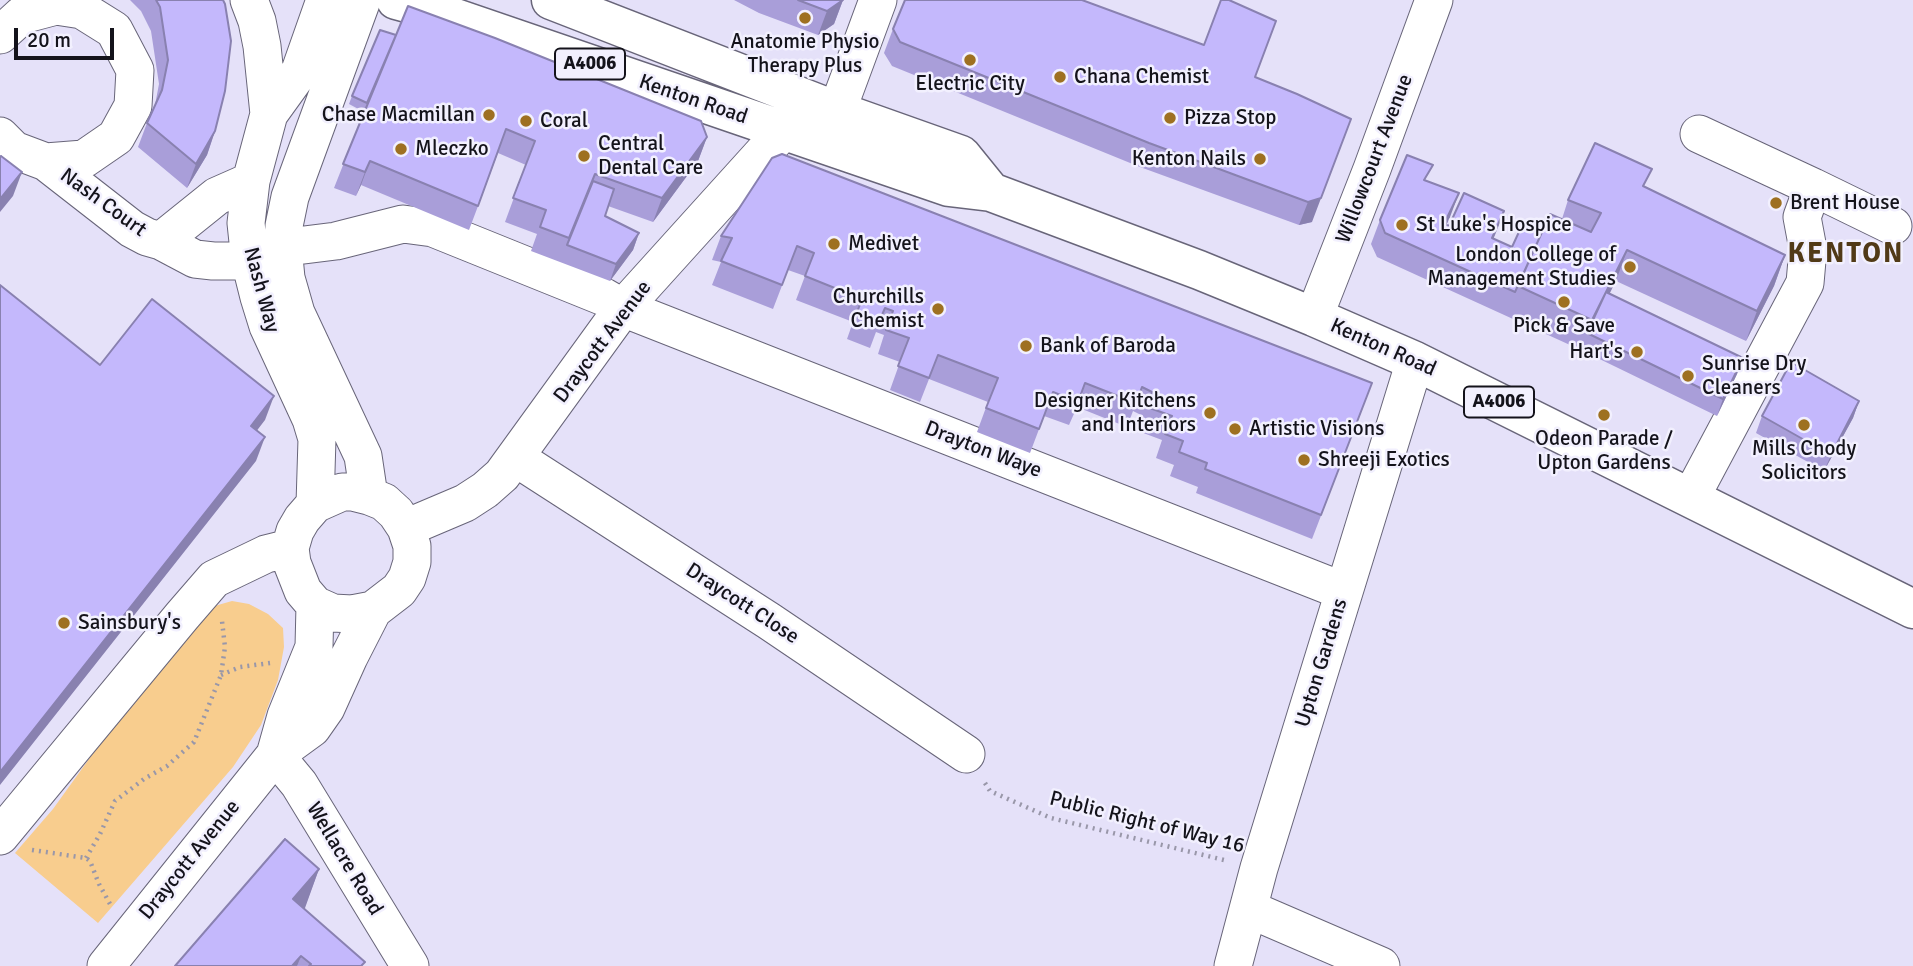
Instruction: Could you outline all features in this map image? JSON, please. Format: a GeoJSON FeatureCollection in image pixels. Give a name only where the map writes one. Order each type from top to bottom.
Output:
{"type":"FeatureCollection","features":[{"type":"Feature","properties":{"kind":"main road","name":"Kenton Road"},"geometry":{"type":"LineString","coordinates":[[396,0],[949,187],[991,191],[1180,263],[1415,361],[1913,609]]}},
{"type":"Feature","properties":{"kind":"main road","name":"Kenton Road"},"geometry":{"type":"LineString","coordinates":[[551,0],[837,111],[961,155],[991,191]]}},
{"type":"Feature","properties":{"kind":"street"},"geometry":{"type":"LineString","coordinates":[[249,0],[262,46],[269,114]]}},
{"type":"Feature","properties":{"kind":"street","name":"Nash Way"},"geometry":{"type":"LineString","coordinates":[[315,504],[317,439],[311,419],[258,298],[246,223],[251,181],[269,114],[300,71],[325,0]]}},
{"type":"Feature","properties":{"kind":"street","name":"Nash Way"},"geometry":{"type":"LineString","coordinates":[[362,0],[289,197],[283,244],[286,278],[296,313],[363,457],[369,496]]}},
{"type":"Feature","properties":{"kind":"street"},"geometry":{"type":"LineString","coordinates":[[837,111],[878,0]]}},
{"type":"Feature","properties":{"kind":"street","name":"Willowcourt Avenue"},"geometry":{"type":"LineString","coordinates":[[1314,317],[1434,0]]}},
{"type":"Feature","properties":{"kind":"street","name":"Nash Court"},"geometry":{"type":"LineString","coordinates":[[0,34],[22,15],[56,6],[82,10],[114,30],[135,70],[133,106],[116,137],[84,159],[46,162]]}},
{"type":"Feature","properties":{"kind":"street","name":"Draycott Avenue"},"geometry":{"type":"LineString","coordinates":[[106,966],[275,755],[312,728],[327,708],[373,610],[399,590],[407,578],[412,562],[412,546],[406,528],[465,503],[502,475],[623,308],[783,131]]}},
{"type":"Feature","properties":{"kind":"street"},"geometry":{"type":"LineString","coordinates":[[1699,134],[1893,226]]}},
{"type":"Feature","properties":{"kind":"street","name":"Nash Court"},"geometry":{"type":"LineString","coordinates":[[0,136],[14,150],[46,162],[132,229],[147,237],[161,241],[195,259],[250,261]]}},
{"type":"Feature","properties":{"kind":"street","name":"Nash Court"},"geometry":{"type":"LineString","coordinates":[[161,241],[217,197],[251,181]]}},
{"type":"Feature","properties":{"kind":"street"},"geometry":{"type":"LineString","coordinates":[[1690,497],[1805,283],[1808,249],[1802,217],[1813,187]]}},
{"type":"Feature","properties":{"kind":"street","name":"Drayton Waye"},"geometry":{"type":"LineString","coordinates":[[283,244],[304,245],[336,241],[404,224],[433,228],[604,297],[623,308],[1343,591]]}},
{"type":"Feature","properties":{"kind":"street","name":"Upton Gardens"},"geometry":{"type":"LineString","coordinates":[[1233,966],[1259,868],[1415,361]]}},
{"type":"Feature","properties":{"kind":"street","name":"Draycott Close"},"geometry":{"type":"LineString","coordinates":[[516,458],[769,621],[966,754]]}},
{"type":"Feature","properties":{"kind":"street"},"geometry":{"type":"LineString","coordinates":[[373,610],[352,614],[332,613],[315,605],[303,592],[297,579],[290,548],[295,531],[315,504],[342,492],[353,492],[384,502],[406,528]]}},
{"type":"Feature","properties":{"kind":"street"},"geometry":{"type":"LineString","coordinates":[[1,836],[214,579],[266,554],[290,548]]}},
{"type":"Feature","properties":{"kind":"street","name":"Draycott Avenue"},"geometry":{"type":"LineString","coordinates":[[275,755],[286,716],[314,647],[315,605]]}},
{"type":"Feature","properties":{"kind":"street","name":"Wellacre Road"},"geometry":{"type":"LineString","coordinates":[[275,755],[299,784],[410,966]]}},
{"type":"Feature","properties":{"kind":"street"},"geometry":{"type":"LineString","coordinates":[[1249,909],[1381,966]]}},
{"type":"Feature","properties":{"kind":"path"},"geometry":{"type":"LineString","coordinates":[[86,858],[114,801],[167,766],[194,743],[220,675],[225,636],[214,579]]}},
{"type":"Feature","properties":{"kind":"path"},"geometry":{"type":"LineString","coordinates":[[220,675],[240,667],[274,663]]}},
{"type":"Feature","properties":{"kind":"path","name":"Public Right of Way 16"},"geometry":{"type":"LineString","coordinates":[[966,754],[990,791],[1051,818],[1259,868]]}},
{"type":"Feature","properties":{"kind":"path"},"geometry":{"type":"LineString","coordinates":[[1,836],[20,848],[86,858],[90,861],[111,907],[134,930]]}},
{"type":"Feature","properties":{"kind":"shaded area"},"geometry":{"type":"Polygon","coordinates":[[[232,601],[249,604],[268,614],[283,628],[284,647],[278,680],[261,725],[233,767],[98,923],[15,853],[53,809],[161,659],[211,607],[232,601]]]}},
{"type":"Feature","properties":{"kind":"building"},"geometry":{"type":"Polygon","coordinates":[[[156,0],[223,0],[225,4],[231,41],[225,91],[215,131],[196,164],[147,123],[162,90],[168,60],[160,7],[156,0]]]}},
{"type":"Feature","properties":{"kind":"building"},"geometry":{"type":"Polygon","coordinates":[[[798,0],[843,0],[827,11],[798,0]]]}},
{"type":"Feature","properties":{"kind":"building"},"geometry":{"type":"Polygon","coordinates":[[[905,0],[1082,0],[1204,45],[1221,0],[1229,0],[1276,21],[1255,77],[1351,119],[1321,198],[1308,202],[1149,143],[900,42],[893,29],[905,0]]]}},
{"type":"Feature","properties":{"kind":"building"},"geometry":{"type":"Polygon","coordinates":[[[408,6],[701,121],[707,137],[662,198],[595,174],[569,238],[540,227],[546,210],[513,198],[535,141],[506,129],[478,206],[370,161],[365,172],[343,164],[408,6]]]}},
{"type":"Feature","properties":{"kind":"building"},"geometry":{"type":"Polygon","coordinates":[[[380,30],[396,35],[367,103],[352,96],[380,30]]]}},
{"type":"Feature","properties":{"kind":"building"},"geometry":{"type":"Polygon","coordinates":[[[1595,143],[1652,169],[1643,186],[1785,255],[1757,311],[1627,250],[1592,320],[1518,286],[1550,214],[1591,232],[1601,213],[1568,200],[1595,143]]]}},
{"type":"Feature","properties":{"kind":"building"},"geometry":{"type":"Polygon","coordinates":[[[782,154],[1372,383],[1321,515],[1205,469],[1207,463],[1179,452],[1183,441],[1165,434],[1172,416],[1147,407],[1152,392],[1142,387],[1136,403],[1085,383],[1078,402],[1053,392],[1039,429],[986,408],[998,378],[938,355],[929,378],[898,366],[909,338],[886,330],[893,311],[885,308],[878,324],[856,315],[862,299],[805,276],[814,253],[797,246],[782,285],[721,261],[732,238],[721,236],[772,158],[782,154]]]}},
{"type":"Feature","properties":{"kind":"building"},"geometry":{"type":"Polygon","coordinates":[[[1407,155],[1433,165],[1424,180],[1459,193],[1444,224],[1449,226],[1464,193],[1504,211],[1492,238],[1512,247],[1524,221],[1543,230],[1515,292],[1385,233],[1380,220],[1407,155]]]}},
{"type":"Feature","properties":{"kind":"building"},"geometry":{"type":"Polygon","coordinates":[[[0,157],[22,172],[0,199],[0,157]]]}},
{"type":"Feature","properties":{"kind":"building"},"geometry":{"type":"Polygon","coordinates":[[[593,181],[614,189],[605,216],[639,233],[616,264],[567,245],[593,181]]]}},
{"type":"Feature","properties":{"kind":"building","name":"Sainsbury's"},"geometry":{"type":"Polygon","coordinates":[[[0,285],[100,365],[152,299],[274,396],[251,426],[265,437],[0,772],[0,285]]]}},
{"type":"Feature","properties":{"kind":"building"},"geometry":{"type":"Polygon","coordinates":[[[1606,292],[1743,358],[1723,399],[1587,333],[1606,292]]]}},
{"type":"Feature","properties":{"kind":"building","name":"Mills Chody Solicitors"},"geometry":{"type":"Polygon","coordinates":[[[1791,362],[1859,401],[1831,455],[1762,416],[1791,362]]]}},
{"type":"Feature","properties":{"kind":"building"},"geometry":{"type":"Polygon","coordinates":[[[285,839],[319,869],[293,899],[365,962],[361,966],[309,966],[311,964],[301,956],[292,966],[175,966],[285,839]]]}},
{"type":"Feature","properties":{"kind":"place","name":"Anatomie Physio Therapy Plus"},"geometry":{"type":"Point","coordinates":[805,18]}},
{"type":"Feature","properties":{"kind":"place","name":"Electric City"},"geometry":{"type":"Point","coordinates":[970,60]}},
{"type":"Feature","properties":{"kind":"place","name":"Chana Chemist"},"geometry":{"type":"Point","coordinates":[1060,77]}},
{"type":"Feature","properties":{"kind":"place","name":"Chase Macmillan"},"geometry":{"type":"Point","coordinates":[489,115]}},
{"type":"Feature","properties":{"kind":"place","name":"Pizza Stop"},"geometry":{"type":"Point","coordinates":[1170,118]}},
{"type":"Feature","properties":{"kind":"place","name":"Coral"},"geometry":{"type":"Point","coordinates":[526,121]}},
{"type":"Feature","properties":{"kind":"place","name":"Mleczko"},"geometry":{"type":"Point","coordinates":[401,149]}},
{"type":"Feature","properties":{"kind":"place","name":"Central Dental Care"},"geometry":{"type":"Point","coordinates":[584,156]}},
{"type":"Feature","properties":{"kind":"place","name":"Kenton Nails"},"geometry":{"type":"Point","coordinates":[1260,159]}},
{"type":"Feature","properties":{"kind":"place","name":"Brent House"},"geometry":{"type":"Point","coordinates":[1776,203]}},
{"type":"Feature","properties":{"kind":"place","name":"St Luke's Hospice"},"geometry":{"type":"Point","coordinates":[1402,225]}},
{"type":"Feature","properties":{"kind":"place","name":"Medivet"},"geometry":{"type":"Point","coordinates":[834,244]}},
{"type":"Feature","properties":{"kind":"place","name":"London College of Management Studies"},"geometry":{"type":"Point","coordinates":[1630,267]}},
{"type":"Feature","properties":{"kind":"place","name":"Pick & Save"},"geometry":{"type":"Point","coordinates":[1564,302]}},
{"type":"Feature","properties":{"kind":"place","name":"Churchills Chemist"},"geometry":{"type":"Point","coordinates":[938,309]}},
{"type":"Feature","properties":{"kind":"place","name":"Bank of Baroda"},"geometry":{"type":"Point","coordinates":[1026,346]}},
{"type":"Feature","properties":{"kind":"place","name":"Hart's"},"geometry":{"type":"Point","coordinates":[1637,352]}},
{"type":"Feature","properties":{"kind":"place","name":"Sunrise Dry Cleaners"},"geometry":{"type":"Point","coordinates":[1688,376]}},
{"type":"Feature","properties":{"kind":"place","name":"Designer Kitchens and Interiors"},"geometry":{"type":"Point","coordinates":[1210,413]}},
{"type":"Feature","properties":{"kind":"place","name":"Odeon Parade / Upton Gardens"},"geometry":{"type":"Point","coordinates":[1604,415]}},
{"type":"Feature","properties":{"kind":"place","name":"Mills Chody Solicitors"},"geometry":{"type":"Point","coordinates":[1804,425]}},
{"type":"Feature","properties":{"kind":"place","name":"Artistic Visions"},"geometry":{"type":"Point","coordinates":[1235,429]}},
{"type":"Feature","properties":{"kind":"place","name":"Shreeji Exotics"},"geometry":{"type":"Point","coordinates":[1304,460]}},
{"type":"Feature","properties":{"kind":"place","name":"Sainsbury's"},"geometry":{"type":"Point","coordinates":[64,623]}},
{"type":"Feature","properties":{"kind":"district","name":"KENTON"},"geometry":{"type":"Point","coordinates":[1846,255]}}]}
